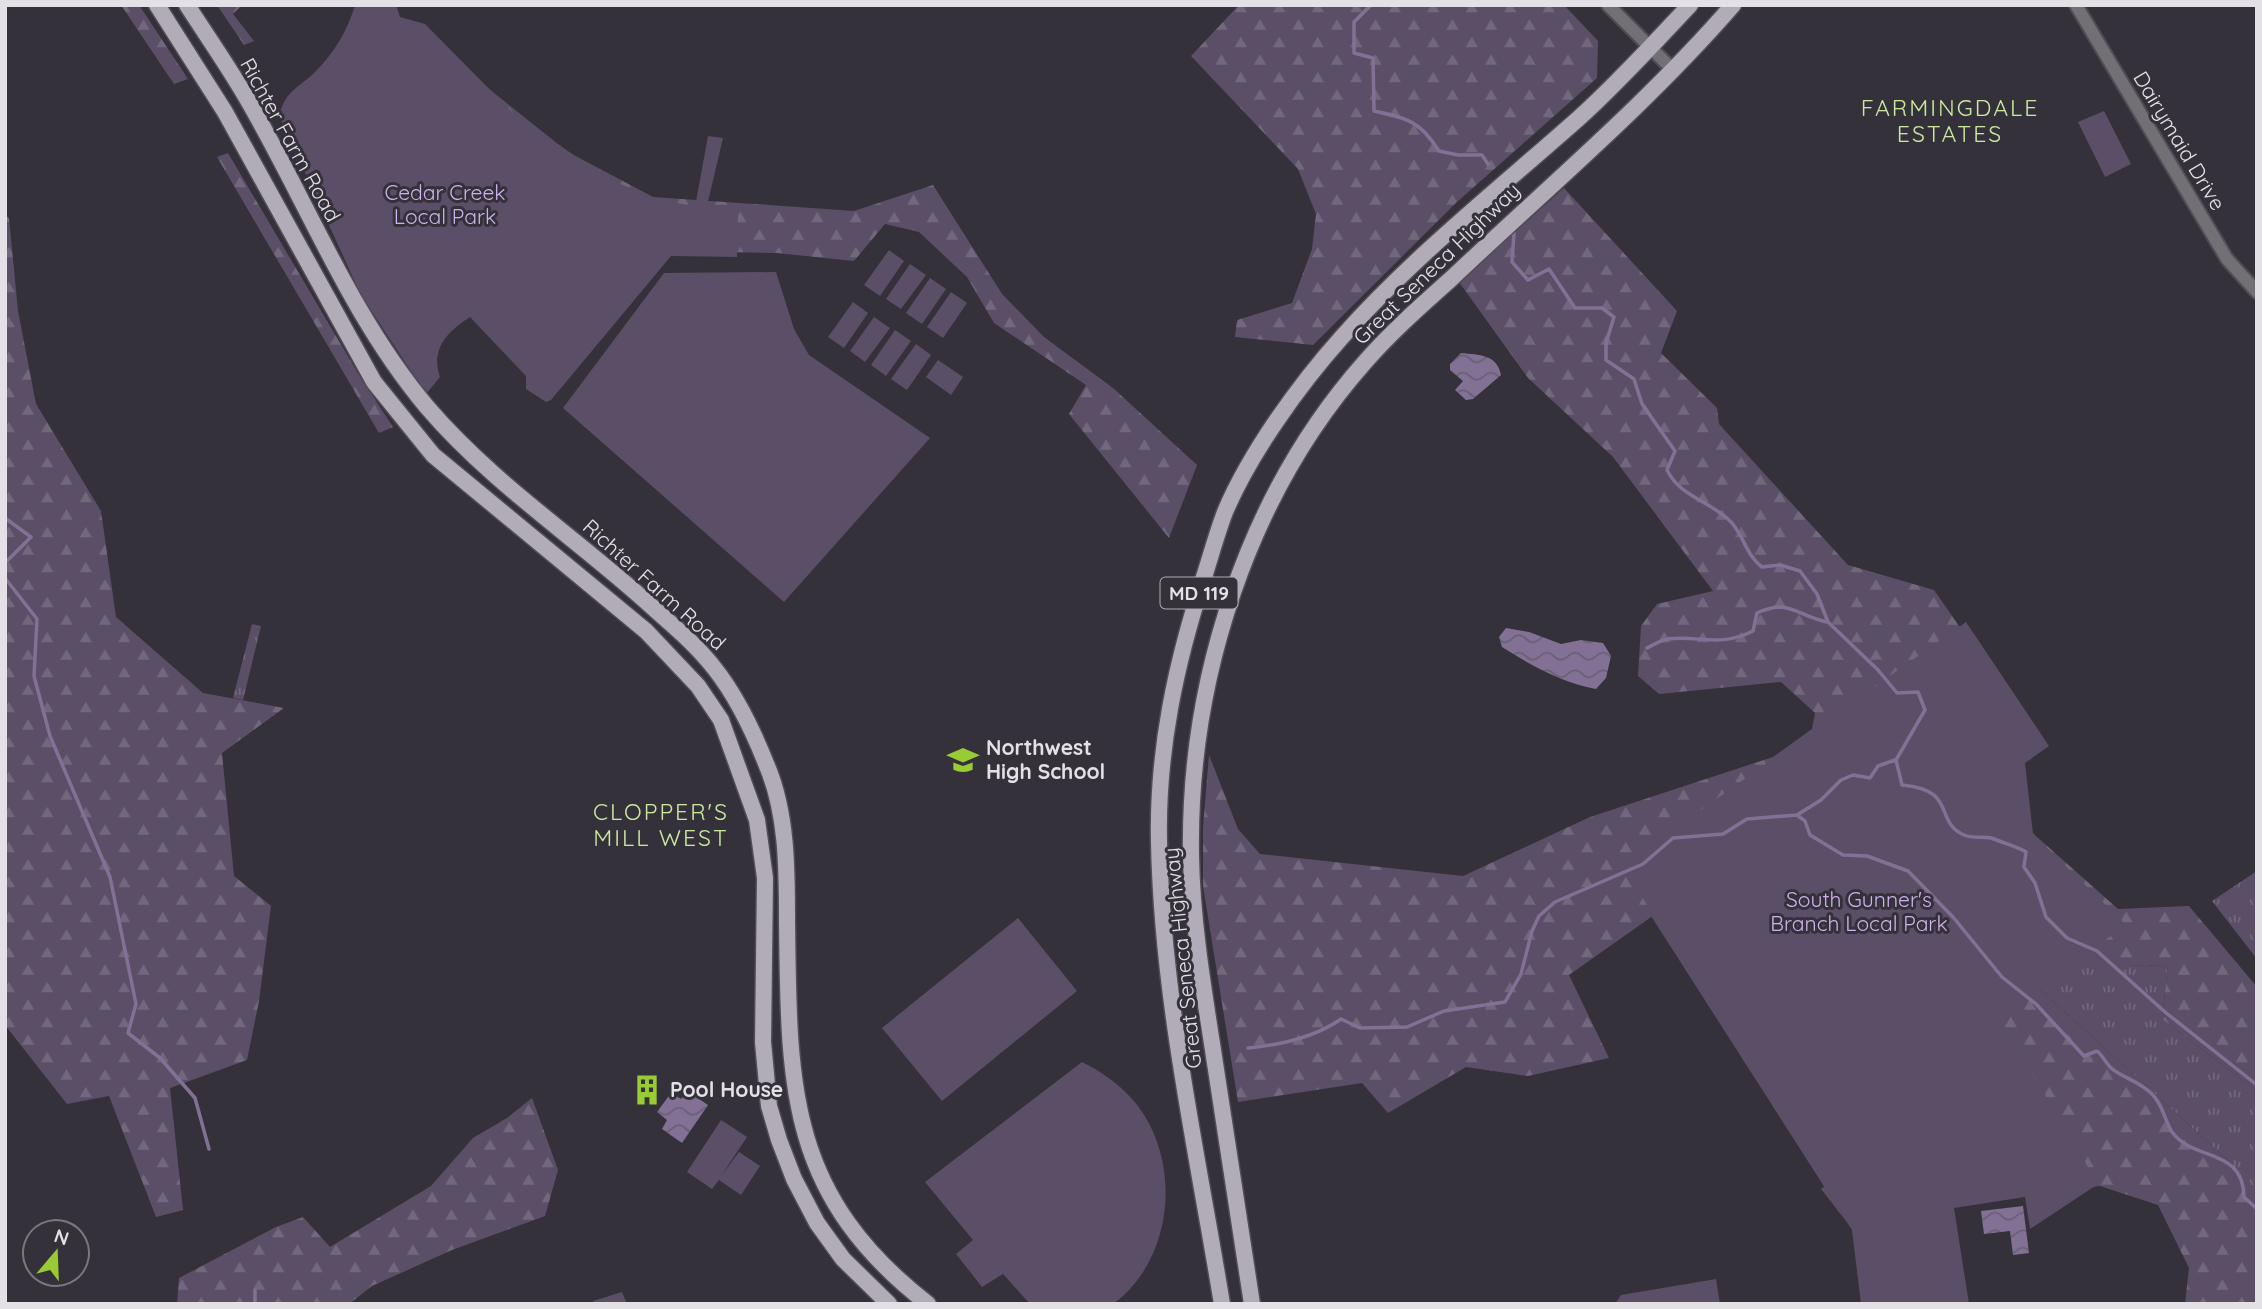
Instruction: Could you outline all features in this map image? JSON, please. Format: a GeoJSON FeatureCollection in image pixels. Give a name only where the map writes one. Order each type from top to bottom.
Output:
{"type":"FeatureCollection","features":[{"type":"Feature","properties":{"kind":"main road","name":"Richter Farm Road"},"geometry":{"type":"LineString","coordinates":[[157,5],[225,111],[374,382],[433,455],[646,631],[698,686],[721,719],[757,820],[765,878],[763,1042],[769,1106],[779,1140],[817,1223],[843,1259],[889,1304]]}},
{"type":"Feature","properties":{"kind":"main road","name":"Richter Farm Road"},"geometry":{"type":"LineString","coordinates":[[187,5],[247,98],[346,290],[384,352],[429,409],[526,503],[607,566],[696,646],[718,673],[739,707],[769,769],[781,816],[787,875],[789,1041],[796,1103],[810,1154],[835,1202],[861,1242],[928,1304]]}},
{"type":"Feature","properties":{"kind":"main road","name":"Great Seneca Highway"},"geometry":{"type":"LineString","coordinates":[[1222,1304],[1172,1007],[1159,844],[1161,774],[1170,704],[1183,643],[1225,512],[1251,463],[1289,405],[1339,340],[1384,293],[1583,114],[1690,5]]}},
{"type":"Feature","properties":{"kind":"main road","name":"Great Seneca Highway"},"geometry":{"type":"LineString","coordinates":[[1252,1304],[1206,1002],[1191,858],[1192,795],[1203,709],[1213,658],[1235,588],[1257,531],[1309,435],[1363,363],[1409,315],[1674,71],[1733,5]]}},
{"type":"Feature","properties":{"kind":"street"},"geometry":{"type":"LineString","coordinates":[[1608,5],[1674,71]]}},
{"type":"Feature","properties":{"kind":"street","name":"Dairymaid Drive"},"geometry":{"type":"LineString","coordinates":[[2076,5],[2227,259],[2257,292]]}},
{"type":"Feature","properties":{"kind":"green space"},"geometry":{"type":"Polygon","coordinates":[[[121,5],[139,5],[188,79],[174,84],[121,5]]]}},
{"type":"Feature","properties":{"kind":"green space"},"geometry":{"type":"Polygon","coordinates":[[[217,5],[242,5],[233,14],[254,41],[244,45],[217,5]]]}},
{"type":"Feature","properties":{"kind":"green space","name":"Cedar Creek Local Park"},"geometry":{"type":"Polygon","coordinates":[[[355,5],[396,5],[400,17],[425,24],[515,115],[609,179],[648,196],[695,207],[708,136],[723,138],[706,210],[738,212],[737,257],[671,256],[551,400],[546,402],[526,389],[526,376],[470,317],[448,335],[439,349],[437,358],[440,377],[426,394],[361,295],[279,116],[289,94],[329,57],[344,32],[355,5]]]}},
{"type":"Feature","properties":{"kind":"green space"},"geometry":{"type":"Polygon","coordinates":[[[1239,5],[1564,5],[1598,41],[1597,78],[1457,202],[1313,345],[1235,337],[1237,320],[1292,303],[1312,249],[1316,214],[1298,169],[1191,56],[1239,5]]]}},
{"type":"Feature","properties":{"kind":"green space"},"geometry":{"type":"Polygon","coordinates":[[[413,21],[489,89],[568,152],[653,197],[854,211],[933,185],[1002,294],[1044,337],[1113,388],[1197,465],[1169,538],[1069,414],[1086,385],[994,323],[967,277],[919,232],[885,224],[854,261],[777,253],[669,251],[548,172],[413,21]]]}},
{"type":"Feature","properties":{"kind":"green space"},"geometry":{"type":"Polygon","coordinates":[[[2104,111],[2131,164],[2105,177],[2078,122],[2104,111]]]}},
{"type":"Feature","properties":{"kind":"green space"},"geometry":{"type":"Polygon","coordinates":[[[228,153],[359,375],[393,427],[379,433],[217,157],[228,153]]]}},
{"type":"Feature","properties":{"kind":"green space"},"geometry":{"type":"Polygon","coordinates":[[[1564,188],[1677,311],[1661,353],[1717,408],[1719,424],[1848,565],[1934,590],[2027,724],[1976,761],[2027,828],[2118,909],[2189,906],[2257,987],[2257,1091],[2162,1019],[2168,965],[2125,966],[1990,906],[1955,912],[2233,1165],[2250,1208],[2257,1213],[2257,1304],[2185,1304],[2189,1268],[2158,1205],[2100,1186],[1888,1209],[1857,1235],[1821,1189],[1921,1107],[1654,915],[1569,975],[1609,1058],[1528,1076],[1466,1067],[1388,1113],[1362,1083],[1238,1102],[1203,886],[1203,827],[1209,755],[1238,829],[1260,854],[1463,876],[1590,817],[1773,757],[1812,729],[1815,713],[1781,682],[1659,694],[1638,676],[1641,626],[1657,604],[1713,591],[1613,457],[1528,378],[1459,282],[1564,188]]]}},
{"type":"Feature","properties":{"kind":"green space"},"geometry":{"type":"Polygon","coordinates":[[[5,215],[9,218],[18,311],[36,404],[101,511],[116,617],[203,693],[284,708],[222,753],[234,876],[271,906],[259,1001],[247,1060],[170,1088],[183,1210],[156,1217],[109,1096],[67,1104],[5,1025],[5,215]]]}},
{"type":"Feature","properties":{"kind":"green space"},"geometry":{"type":"Polygon","coordinates":[[[889,250],[904,261],[880,296],[864,285],[889,250]]]}},
{"type":"Feature","properties":{"kind":"green space"},"geometry":{"type":"Polygon","coordinates":[[[910,264],[926,275],[901,309],[886,299],[910,264]]]}},
{"type":"Feature","properties":{"kind":"green space"},"geometry":{"type":"Polygon","coordinates":[[[776,272],[794,329],[809,355],[930,438],[784,602],[563,408],[664,273],[776,272]]]}},
{"type":"Feature","properties":{"kind":"green space"},"geometry":{"type":"Polygon","coordinates":[[[930,278],[946,289],[922,324],[906,313],[930,278]]]}},
{"type":"Feature","properties":{"kind":"green space"},"geometry":{"type":"Polygon","coordinates":[[[951,292],[967,303],[943,338],[927,327],[951,292]]]}},
{"type":"Feature","properties":{"kind":"green space"},"geometry":{"type":"Polygon","coordinates":[[[853,302],[868,313],[844,348],[828,337],[853,302]]]}},
{"type":"Feature","properties":{"kind":"green space"},"geometry":{"type":"Polygon","coordinates":[[[874,317],[890,328],[865,362],[850,351],[874,317]]]}},
{"type":"Feature","properties":{"kind":"green space"},"geometry":{"type":"Polygon","coordinates":[[[895,330],[911,341],[886,376],[871,365],[895,330]]]}},
{"type":"Feature","properties":{"kind":"green space"},"geometry":{"type":"Polygon","coordinates":[[[916,344],[931,355],[907,390],[891,379],[916,344]]]}},
{"type":"Feature","properties":{"kind":"green space"},"geometry":{"type":"Polygon","coordinates":[[[938,360],[963,377],[951,395],[926,377],[938,360]]]}},
{"type":"Feature","properties":{"kind":"green space","name":"South Gunner's Branch Local Park"},"geometry":{"type":"Polygon","coordinates":[[[1966,622],[2049,746],[2025,763],[2033,834],[2126,925],[1999,1017],[2098,1184],[2030,1229],[2025,1197],[1954,1208],[1969,1304],[1861,1304],[1852,1230],[1651,916],[1653,914],[1622,866],[1966,622]]]}},
{"type":"Feature","properties":{"kind":"green space"},"geometry":{"type":"Polygon","coordinates":[[[252,624],[261,626],[243,700],[233,698],[252,624]]]}},
{"type":"Feature","properties":{"kind":"green space"},"geometry":{"type":"Polygon","coordinates":[[[1949,856],[2125,966],[2168,965],[2162,1019],[2257,1091],[2257,1213],[2250,1209],[2233,1165],[1955,912],[1949,856]]]}},
{"type":"Feature","properties":{"kind":"green space"},"geometry":{"type":"Polygon","coordinates":[[[2257,871],[2257,959],[2212,901],[2257,871]]]}},
{"type":"Feature","properties":{"kind":"green space"},"geometry":{"type":"Polygon","coordinates":[[[1018,918],[1077,991],[942,1101],[882,1028],[1018,918]]]}},
{"type":"Feature","properties":{"kind":"green space"},"geometry":{"type":"Polygon","coordinates":[[[1082,1062],[1122,1088],[1149,1124],[1160,1150],[1165,1178],[1165,1207],[1160,1235],[1149,1261],[1134,1285],[1113,1304],[1030,1304],[1003,1274],[982,1287],[956,1254],[973,1240],[925,1182],[1082,1062]]]}},
{"type":"Feature","properties":{"kind":"green space"},"geometry":{"type":"Polygon","coordinates":[[[532,1098],[558,1170],[545,1216],[452,1250],[372,1286],[349,1304],[177,1304],[179,1278],[276,1227],[303,1217],[330,1247],[431,1186],[473,1138],[507,1118],[532,1098]]]}},
{"type":"Feature","properties":{"kind":"green space"},"geometry":{"type":"Polygon","coordinates":[[[721,1120],[747,1137],[721,1176],[739,1152],[760,1166],[741,1195],[719,1180],[712,1189],[687,1172],[721,1120]]]}},
{"type":"Feature","properties":{"kind":"green space"},"geometry":{"type":"Polygon","coordinates":[[[1716,1279],[1720,1304],[1615,1304],[1621,1295],[1716,1279]]]}},
{"type":"Feature","properties":{"kind":"green space"},"geometry":{"type":"Polygon","coordinates":[[[622,1292],[627,1304],[594,1304],[593,1301],[622,1292]]]}},
{"type":"Feature","properties":{"kind":"water"},"geometry":{"type":"Polygon","coordinates":[[[1461,353],[1491,359],[1496,363],[1501,375],[1473,399],[1466,400],[1455,390],[1463,381],[1450,370],[1450,364],[1461,353]]]}},
{"type":"Feature","properties":{"kind":"water"},"geometry":{"type":"Polygon","coordinates":[[[1506,628],[1529,632],[1561,644],[1581,640],[1603,643],[1611,656],[1606,678],[1596,689],[1559,678],[1535,667],[1502,647],[1499,637],[1506,628]]]}},
{"type":"Feature","properties":{"kind":"water"},"geometry":{"type":"Polygon","coordinates":[[[687,1091],[708,1105],[682,1143],[662,1129],[667,1120],[657,1112],[671,1093],[681,1099],[687,1091]]]}},
{"type":"Feature","properties":{"kind":"water"},"geometry":{"type":"Polygon","coordinates":[[[2023,1206],[2029,1253],[2013,1255],[2010,1231],[1984,1234],[1981,1211],[2023,1206]]]}},
{"type":"Feature","properties":{"kind":"waterway"},"geometry":{"type":"LineString","coordinates":[[1371,5],[1354,22],[1354,53],[1373,58],[1374,111],[1412,122],[1439,151],[1458,155],[1482,155],[1488,164]]}},
{"type":"Feature","properties":{"kind":"waterway"},"geometry":{"type":"LineString","coordinates":[[1514,233],[1512,262],[1528,280],[1549,269],[1575,308],[1602,308],[1614,317],[1606,343],[1606,360],[1634,379],[1642,404],[1675,451],[1667,470],[1680,487],[1731,522],[1752,557],[1762,567],[1780,565],[1800,571],[1817,594],[1828,622],[1878,670],[1897,693],[1918,692],[1925,710],[1896,760],[1902,785],[1931,793],[1938,799],[1949,822],[1964,835],[1991,838],[2026,852],[2024,867],[2035,883],[2046,917],[2067,938],[2097,951],[2165,1012],[2257,1085]]}},
{"type":"Feature","properties":{"kind":"waterway"},"geometry":{"type":"LineString","coordinates":[[5,518],[31,537],[5,563]]}},
{"type":"Feature","properties":{"kind":"waterway"},"geometry":{"type":"LineString","coordinates":[[5,578],[37,619],[34,676],[50,736],[110,877],[136,1004],[128,1033],[160,1058],[195,1098],[209,1149]]}},
{"type":"Feature","properties":{"kind":"waterway"},"geometry":{"type":"LineString","coordinates":[[1647,648],[1668,639],[1719,640],[1741,636],[1753,631],[1757,613],[1777,607],[1827,622]]}},
{"type":"Feature","properties":{"kind":"waterway"},"geometry":{"type":"LineString","coordinates":[[1797,815],[1821,800],[1841,780],[1853,775],[1870,778],[1878,766],[1895,760]]}},
{"type":"Feature","properties":{"kind":"waterway"},"geometry":{"type":"LineString","coordinates":[[1248,1048],[1296,1040],[1331,1026],[1341,1019],[1360,1028],[1407,1027],[1444,1011],[1505,1002],[1521,974],[1532,931],[1539,916],[1555,902],[1643,864],[1673,838],[1723,834],[1747,819],[1797,815],[1805,821],[1810,835],[1843,855],[1867,856],[1908,871],[1953,917],[2002,977],[2036,1004],[2084,1056],[2097,1051],[2111,1068],[2152,1094],[2172,1132],[2181,1141],[2227,1162],[2242,1181],[2244,1197],[2257,1209]]}},
{"type":"Feature","properties":{"kind":"waterway"},"geometry":{"type":"LineString","coordinates":[[255,1290],[255,1304]]}},
{"type":"Feature","properties":{"kind":"place","name":"Northwest High School"},"geometry":{"type":"Point","coordinates":[963,760]}},
{"type":"Feature","properties":{"kind":"place","name":"Pool House"},"geometry":{"type":"Point","coordinates":[647,1090]}},
{"type":"Feature","properties":{"kind":"district","name":"FARMINGDALE ESTATES"},"geometry":{"type":"Point","coordinates":[1950,121]}},
{"type":"Feature","properties":{"kind":"district","name":"CLOPPER'S MILL WEST"},"geometry":{"type":"Point","coordinates":[661,825]}}]}
